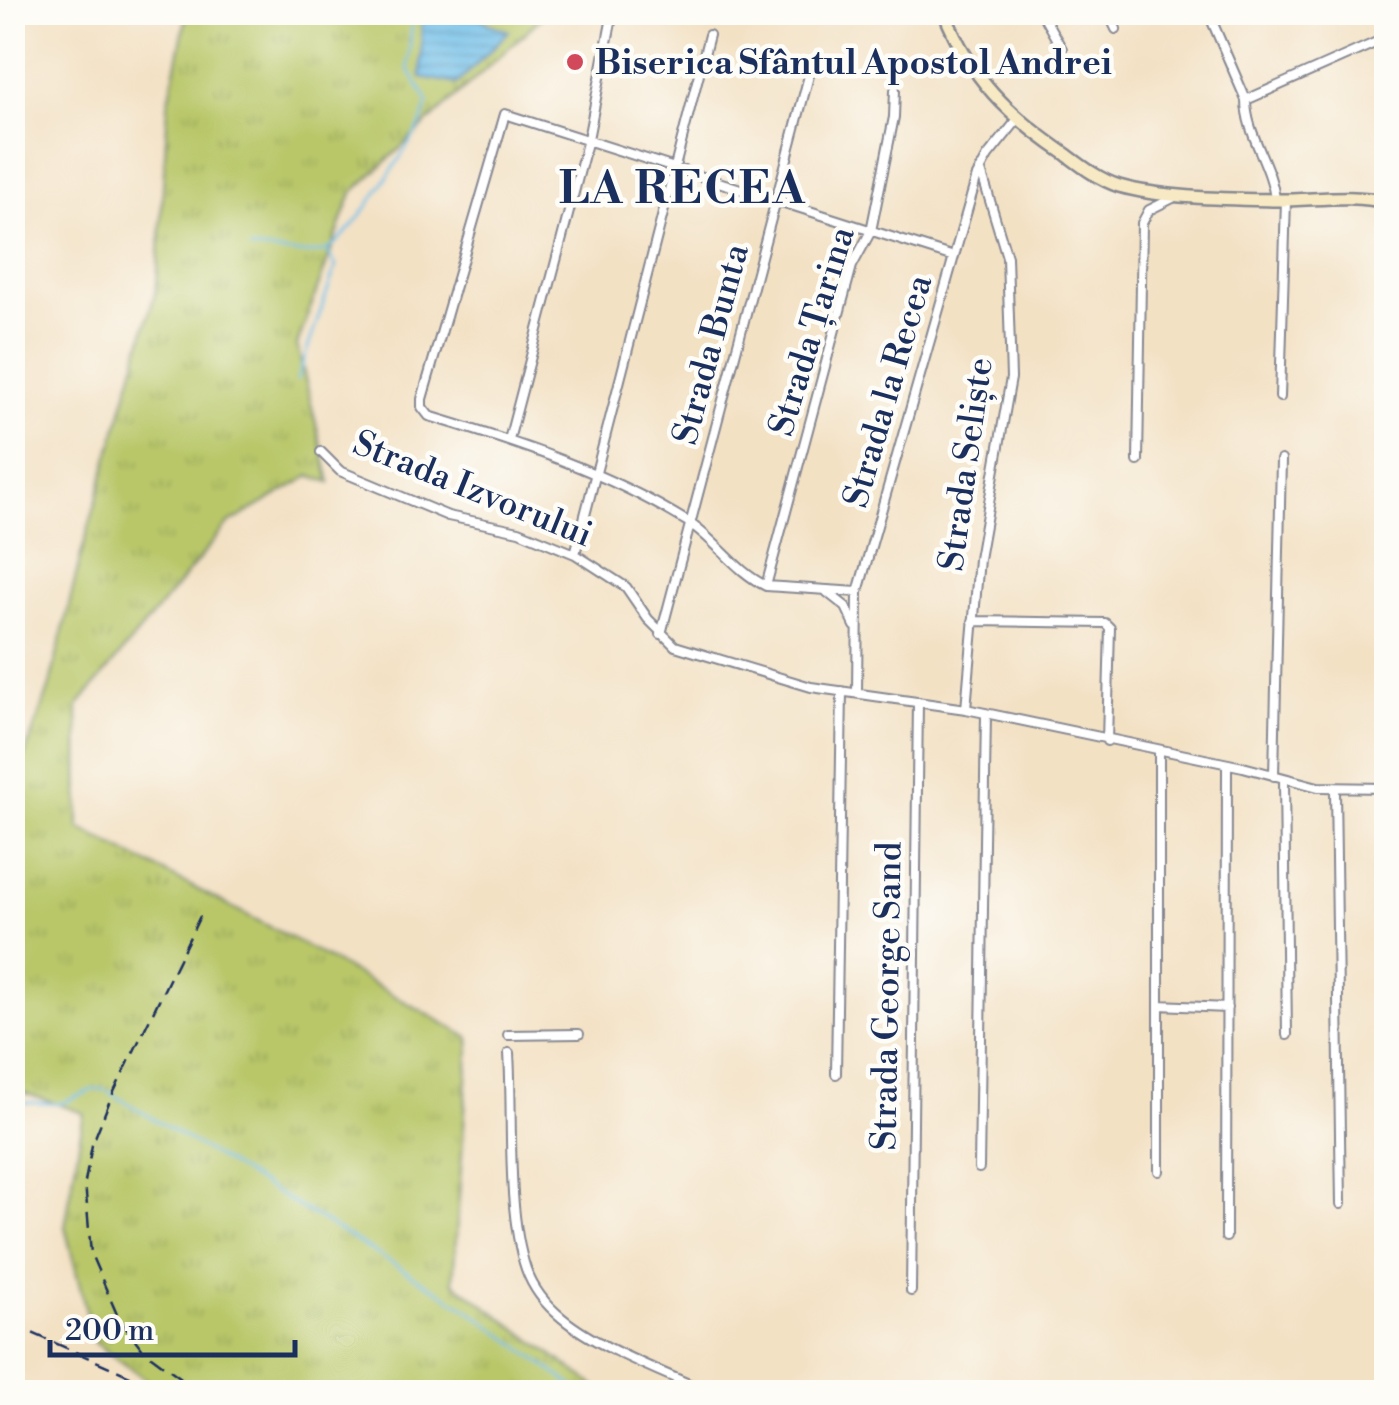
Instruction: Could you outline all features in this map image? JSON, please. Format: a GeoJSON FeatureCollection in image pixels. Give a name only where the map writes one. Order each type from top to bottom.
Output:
{"type":"FeatureCollection","features":[{"type":"Feature","properties":{"kind":"main road"},"geometry":{"type":"LineString","coordinates":[[944,12],[967,62],[982,83],[1018,119],[1105,180],[1134,190],[1180,194],[1281,200],[1350,197],[1386,202]]}},
{"type":"Feature","properties":{"kind":"street"},"geometry":{"type":"LineString","coordinates":[[509,440],[588,138],[614,12]]}},
{"type":"Feature","properties":{"kind":"street"},"geometry":{"type":"LineString","coordinates":[[1041,12],[1062,49]]}},
{"type":"Feature","properties":{"kind":"street"},"geometry":{"type":"LineString","coordinates":[[1108,12],[1116,28]]}},
{"type":"Feature","properties":{"kind":"street"},"geometry":{"type":"LineString","coordinates":[[1208,12],[1246,100],[1246,114],[1281,200],[1280,397]]}},
{"type":"Feature","properties":{"kind":"street"},"geometry":{"type":"LineString","coordinates":[[575,554],[708,35]]}},
{"type":"Feature","properties":{"kind":"street"},"geometry":{"type":"LineString","coordinates":[[1246,100],[1386,38]]}},
{"type":"Feature","properties":{"kind":"street","name":"Strada Bunta"},"geometry":{"type":"LineString","coordinates":[[661,634],[811,68]]}},
{"type":"Feature","properties":{"kind":"street","name":"Strada Țarina"},"geometry":{"type":"LineString","coordinates":[[766,586],[852,266],[871,231],[894,117],[895,90]]}},
{"type":"Feature","properties":{"kind":"street"},"geometry":{"type":"LineString","coordinates":[[858,592],[766,586],[753,580],[691,524],[597,472],[429,416],[422,407],[505,114],[954,257]]}},
{"type":"Feature","properties":{"kind":"street","name":"Strada la Recea"},"geometry":{"type":"LineString","coordinates":[[857,693],[858,592],[980,170],[1018,119]]}},
{"type":"Feature","properties":{"kind":"street","name":"Strada Seliște"},"geometry":{"type":"LineString","coordinates":[[966,709],[979,559],[1011,378],[1007,257],[980,170]]}},
{"type":"Feature","properties":{"kind":"street"},"geometry":{"type":"LineString","coordinates":[[1138,461],[1142,223],[1149,210],[1180,194]]}},
{"type":"Feature","properties":{"kind":"street","name":"Strada Izvorului"},"geometry":{"type":"LineString","coordinates":[[321,452],[340,471],[432,510],[519,531],[575,554],[626,586],[661,634],[675,646],[812,688],[966,709],[1335,790],[1386,788]]}},
{"type":"Feature","properties":{"kind":"street"},"geometry":{"type":"LineString","coordinates":[[1281,460],[1279,778],[1287,1036]]}},
{"type":"Feature","properties":{"kind":"street"},"geometry":{"type":"LineString","coordinates":[[823,590],[846,607],[858,632]]}},
{"type":"Feature","properties":{"kind":"street"},"geometry":{"type":"LineString","coordinates":[[972,621],[1106,624],[1110,628],[1107,741]]}},
{"type":"Feature","properties":{"kind":"street"},"geometry":{"type":"LineString","coordinates":[[836,1074],[842,691]]}},
{"type":"Feature","properties":{"kind":"street","name":"Strada George Sand"},"geometry":{"type":"LineString","coordinates":[[910,1291],[918,702]]}},
{"type":"Feature","properties":{"kind":"street"},"geometry":{"type":"LineString","coordinates":[[979,1168],[986,714]]}},
{"type":"Feature","properties":{"kind":"street"},"geometry":{"type":"LineString","coordinates":[[1158,1172],[1159,752]]}},
{"type":"Feature","properties":{"kind":"street"},"geometry":{"type":"LineString","coordinates":[[1226,1237],[1227,764]]}},
{"type":"Feature","properties":{"kind":"street"},"geometry":{"type":"LineString","coordinates":[[1335,790],[1341,1204]]}},
{"type":"Feature","properties":{"kind":"street"},"geometry":{"type":"LineString","coordinates":[[1159,1005],[1227,1008]]}},
{"type":"Feature","properties":{"kind":"street"},"geometry":{"type":"LineString","coordinates":[[508,1035],[579,1034]]}},
{"type":"Feature","properties":{"kind":"street"},"geometry":{"type":"LineString","coordinates":[[509,1053],[519,1240],[526,1270],[536,1290],[579,1331],[707,1392]]}},
{"type":"Feature","properties":{"kind":"green space"},"geometry":{"type":"Polygon","coordinates":[[[187,13],[546,13],[352,193],[297,345],[330,482],[310,476],[228,524],[78,706],[79,828],[295,940],[470,1038],[453,1282],[603,1392],[164,1392],[94,1342],[65,1227],[84,1113],[13,1089],[12,932],[24,757],[49,689],[80,559],[157,286],[168,105],[187,13]]]}},
{"type":"Feature","properties":{"kind":"water"},"geometry":{"type":"Polygon","coordinates":[[[422,13],[474,13],[509,31],[457,84],[421,77],[422,13]]]}},
{"type":"Feature","properties":{"kind":"waterway"},"geometry":{"type":"LineString","coordinates":[[250,249],[321,252],[346,233],[375,195],[422,123],[428,102],[408,68],[413,12]]}},
{"type":"Feature","properties":{"kind":"waterway"},"geometry":{"type":"LineString","coordinates":[[297,380],[336,266],[327,250]]}},
{"type":"Feature","properties":{"kind":"waterway"},"geometry":{"type":"LineString","coordinates":[[12,1102],[60,1104],[104,1089],[465,1307],[581,1392]]}},
{"type":"Feature","properties":{"kind":"railway"},"geometry":{"type":"LineString","coordinates":[[200,1392],[143,1350],[119,1319],[91,1254],[85,1182],[92,1145],[110,1100],[202,912]]}},
{"type":"Feature","properties":{"kind":"railway"},"geometry":{"type":"LineString","coordinates":[[12,1324],[166,1392]]}},
{"type":"Feature","properties":{"kind":"place","name":"Biserica Sfântul Apostol Andrei"},"geometry":{"type":"Point","coordinates":[575,62]}},
{"type":"Feature","properties":{"kind":"district","name":"LA RECEA"},"geometry":{"type":"Point","coordinates":[683,187]}}]}
